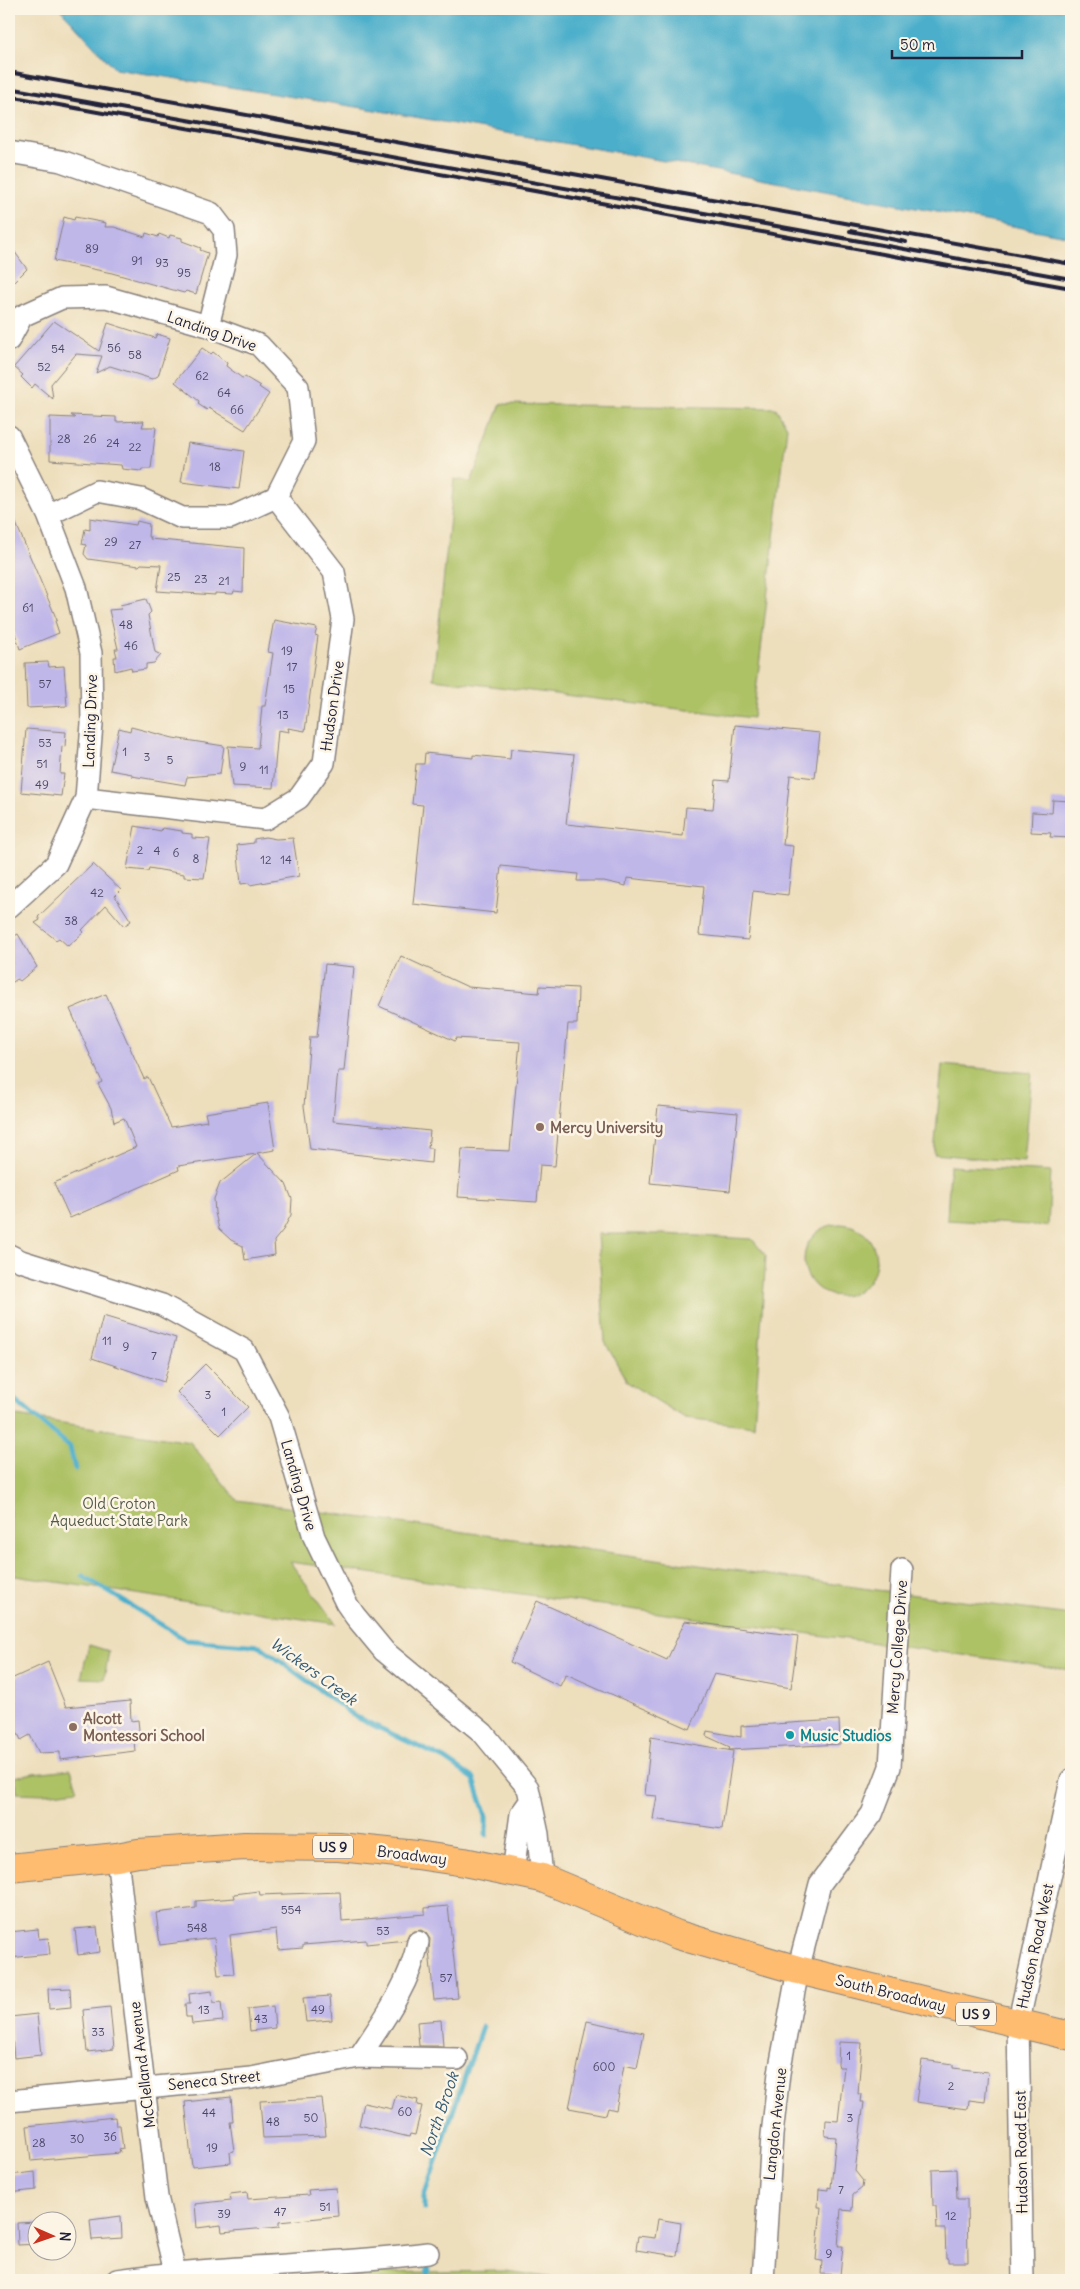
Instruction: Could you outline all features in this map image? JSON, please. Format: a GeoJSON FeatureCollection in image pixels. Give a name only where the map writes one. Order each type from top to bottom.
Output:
{"type":"FeatureCollection","features":[{"type":"Feature","properties":{"kind":"main road","name":"Broadway"},"geometry":{"type":"LineString","coordinates":[[9,1868],[117,1857],[138,1853],[245,1846],[330,1847],[417,1855],[542,1878],[678,1934],[798,1970]]}},
{"type":"Feature","properties":{"kind":"main road","name":"South Broadway"},"geometry":{"type":"LineString","coordinates":[[798,1970],[1018,2025],[1071,2036]]}},
{"type":"Feature","properties":{"kind":"street"},"geometry":{"type":"LineString","coordinates":[[9,152],[61,160],[211,213],[224,230],[226,255],[208,326]]}},
{"type":"Feature","properties":{"kind":"street","name":"Landing Drive"},"geometry":{"type":"LineString","coordinates":[[9,340],[22,316],[62,298],[106,297],[208,326],[259,345],[298,387],[304,441],[276,497]]}},
{"type":"Feature","properties":{"kind":"street","name":"Landing Drive"},"geometry":{"type":"LineString","coordinates":[[9,436],[48,515],[76,588],[91,653],[92,724],[86,798],[56,864],[9,907]]}},
{"type":"Feature","properties":{"kind":"street"},"geometry":{"type":"LineString","coordinates":[[48,515],[97,491],[141,499],[182,518],[230,518],[276,497]]}},
{"type":"Feature","properties":{"kind":"street","name":"Hudson Drive"},"geometry":{"type":"LineString","coordinates":[[86,798],[265,819],[299,798],[324,763],[343,619],[334,572],[276,497]]}},
{"type":"Feature","properties":{"kind":"street","name":"Landing Drive"},"geometry":{"type":"LineString","coordinates":[[9,1255],[21,1261],[162,1305],[244,1350],[279,1417],[314,1537],[328,1569],[350,1609],[384,1651],[483,1733],[528,1788],[538,1834],[542,1878]]}},
{"type":"Feature","properties":{"kind":"street","name":"Mercy College Drive"},"geometry":{"type":"LineString","coordinates":[[798,1970],[820,1884],[872,1814],[890,1766],[902,1570]]}},
{"type":"Feature","properties":{"kind":"street","name":"Hudson Road West"},"geometry":{"type":"LineString","coordinates":[[1018,2025],[1071,1783]]}},
{"type":"Feature","properties":{"kind":"street"},"geometry":{"type":"LineString","coordinates":[[513,1872],[521,1814],[531,1800]]}},
{"type":"Feature","properties":{"kind":"street","name":"McClelland Avenue"},"geometry":{"type":"LineString","coordinates":[[117,1857],[157,2197],[175,2272]]}},
{"type":"Feature","properties":{"kind":"street"},"geometry":{"type":"LineString","coordinates":[[359,2057],[402,1988],[414,1962],[418,1942]]}},
{"type":"Feature","properties":{"kind":"street","name":"Langdon Avenue"},"geometry":{"type":"LineString","coordinates":[[764,2280],[772,2135],[779,2073],[798,1970]]}},
{"type":"Feature","properties":{"kind":"street","name":"Hudson Road East"},"geometry":{"type":"LineString","coordinates":[[1018,2025],[1023,2280]]}},
{"type":"Feature","properties":{"kind":"street","name":"Seneca Street"},"geometry":{"type":"LineString","coordinates":[[9,2101],[251,2078],[359,2057],[457,2059]]}},
{"type":"Feature","properties":{"kind":"street"},"geometry":{"type":"LineString","coordinates":[[117,2280],[175,2272],[390,2258],[428,2253]]}},
{"type":"Feature","properties":{"kind":"green space"},"geometry":{"type":"Polygon","coordinates":[[[501,404],[776,408],[787,427],[753,718],[433,679],[454,479],[471,482],[501,404]]]}},
{"type":"Feature","properties":{"kind":"green space"},"geometry":{"type":"Polygon","coordinates":[[[942,1065],[1032,1073],[1024,1162],[934,1154],[942,1065]]]}},
{"type":"Feature","properties":{"kind":"green space"},"geometry":{"type":"Polygon","coordinates":[[[950,1166],[1051,1172],[1048,1226],[947,1220],[950,1166]]]}},
{"type":"Feature","properties":{"kind":"green space"},"geometry":{"type":"Polygon","coordinates":[[[840,1224],[854,1227],[866,1234],[873,1246],[876,1260],[873,1274],[866,1286],[854,1293],[840,1296],[826,1293],[814,1286],[807,1274],[804,1260],[807,1246],[814,1234],[826,1227],[840,1224]]]}},
{"type":"Feature","properties":{"kind":"green space"},"geometry":{"type":"Polygon","coordinates":[[[598,1234],[663,1234],[752,1239],[766,1256],[754,1426],[685,1418],[627,1382],[605,1342],[598,1234]]]}},
{"type":"Feature","properties":{"kind":"green space","name":"Old Croton Aqueduct State Park"},"geometry":{"type":"Polygon","coordinates":[[[9,1415],[190,1442],[237,1500],[869,1589],[1071,1615],[1071,1670],[290,1562],[336,1624],[9,1575],[9,1415]]]}},
{"type":"Feature","properties":{"kind":"green space"},"geometry":{"type":"Polygon","coordinates":[[[89,1645],[109,1651],[104,1679],[81,1678],[89,1645]]]}},
{"type":"Feature","properties":{"kind":"green space"},"geometry":{"type":"Polygon","coordinates":[[[71,1769],[78,1790],[44,1794],[17,1793],[15,1777],[71,1769]]]}},
{"type":"Feature","properties":{"kind":"green space"},"geometry":{"type":"Polygon","coordinates":[[[506,2271],[568,2280],[307,2280],[365,2273],[506,2271]]]}},
{"type":"Feature","properties":{"kind":"water"},"geometry":{"type":"Polygon","coordinates":[[[60,9],[1071,9],[1071,237],[626,154],[363,108],[115,69],[60,9]]]}},
{"type":"Feature","properties":{"kind":"building"},"geometry":{"type":"Polygon","coordinates":[[[64,217],[74,220],[75,217],[106,223],[105,227],[114,227],[145,237],[146,233],[158,237],[159,234],[169,238],[170,235],[182,238],[182,241],[201,248],[200,250],[208,253],[196,294],[186,291],[184,293],[112,273],[54,261],[64,217]]]}},
{"type":"Feature","properties":{"kind":"building"},"geometry":{"type":"Polygon","coordinates":[[[9,244],[27,269],[9,287],[9,244]]]}},
{"type":"Feature","properties":{"kind":"building"},"geometry":{"type":"Polygon","coordinates":[[[54,321],[99,351],[108,323],[155,338],[157,334],[170,338],[158,376],[152,379],[110,366],[96,373],[102,356],[76,354],[51,384],[53,399],[35,384],[32,388],[21,377],[23,375],[14,367],[54,321]]]}},
{"type":"Feature","properties":{"kind":"building"},"geometry":{"type":"Polygon","coordinates":[[[202,348],[211,354],[213,352],[227,363],[226,366],[242,378],[245,377],[269,394],[245,430],[209,408],[207,410],[198,404],[199,401],[175,382],[202,348]]]}},
{"type":"Feature","properties":{"kind":"building"},"geometry":{"type":"Polygon","coordinates":[[[71,415],[116,417],[116,422],[144,421],[142,427],[156,427],[151,469],[142,469],[141,471],[122,469],[121,465],[50,460],[50,417],[75,418],[71,415]]]}},
{"type":"Feature","properties":{"kind":"building"},"geometry":{"type":"Polygon","coordinates":[[[188,443],[244,451],[239,489],[181,482],[188,443]]]}},
{"type":"Feature","properties":{"kind":"building"},"geometry":{"type":"Polygon","coordinates":[[[9,507],[57,620],[55,621],[59,633],[20,649],[9,616],[9,507]]]}},
{"type":"Feature","properties":{"kind":"building"},"geometry":{"type":"Polygon","coordinates":[[[90,518],[136,525],[137,521],[149,524],[148,537],[151,537],[150,539],[244,548],[243,592],[234,591],[233,594],[215,593],[215,595],[157,591],[161,565],[141,564],[139,566],[88,559],[84,554],[86,545],[82,544],[85,529],[90,530],[90,518]]]}},
{"type":"Feature","properties":{"kind":"building"},"geometry":{"type":"Polygon","coordinates":[[[146,599],[151,612],[148,615],[155,652],[161,655],[154,663],[146,664],[146,669],[132,671],[131,667],[115,671],[114,657],[117,657],[115,649],[118,649],[109,610],[121,609],[120,605],[146,599]]]}},
{"type":"Feature","properties":{"kind":"building"},"geometry":{"type":"Polygon","coordinates":[[[274,620],[317,628],[315,635],[318,636],[305,731],[288,728],[289,732],[278,730],[273,788],[232,786],[228,746],[258,748],[262,706],[265,706],[273,653],[268,652],[274,620]]]}},
{"type":"Feature","properties":{"kind":"building"},"geometry":{"type":"Polygon","coordinates":[[[48,662],[49,667],[64,666],[67,706],[27,708],[25,663],[48,662]]]}},
{"type":"Feature","properties":{"kind":"building"},"geometry":{"type":"Polygon","coordinates":[[[735,725],[820,733],[815,778],[790,775],[783,845],[793,846],[788,895],[753,891],[748,940],[699,935],[704,886],[627,878],[626,886],[604,881],[577,881],[578,874],[501,866],[496,913],[413,904],[423,805],[412,804],[416,764],[424,764],[425,753],[473,758],[473,755],[510,759],[511,749],[574,755],[566,824],[683,836],[686,807],[713,809],[716,780],[729,781],[735,725]]]}},
{"type":"Feature","properties":{"kind":"building"},"geometry":{"type":"Polygon","coordinates":[[[131,727],[173,738],[224,746],[220,774],[187,777],[185,785],[132,776],[132,774],[110,770],[119,728],[130,731],[131,727]]]}},
{"type":"Feature","properties":{"kind":"building"},"geometry":{"type":"Polygon","coordinates":[[[26,729],[66,732],[65,747],[62,746],[60,774],[64,774],[61,796],[21,792],[26,729]]]}},
{"type":"Feature","properties":{"kind":"building"},"geometry":{"type":"Polygon","coordinates":[[[1053,800],[1071,801],[1071,838],[1050,837],[1051,833],[1031,832],[1032,812],[1052,813],[1053,800]]]}},
{"type":"Feature","properties":{"kind":"building"},"geometry":{"type":"Polygon","coordinates":[[[135,826],[161,831],[162,828],[182,831],[182,833],[192,834],[192,838],[210,839],[204,878],[184,877],[184,874],[149,868],[148,871],[127,869],[135,826]]]}},
{"type":"Feature","properties":{"kind":"building"},"geometry":{"type":"Polygon","coordinates":[[[265,837],[276,839],[293,838],[299,876],[250,885],[249,883],[241,884],[237,845],[254,843],[254,839],[265,837]]]}},
{"type":"Feature","properties":{"kind":"building"},"geometry":{"type":"Polygon","coordinates":[[[93,864],[121,890],[115,896],[131,921],[124,926],[106,905],[82,930],[84,932],[68,946],[59,938],[56,940],[35,923],[40,920],[38,917],[93,864]]]}},
{"type":"Feature","properties":{"kind":"building"},"geometry":{"type":"Polygon","coordinates":[[[18,934],[37,967],[20,981],[17,979],[9,985],[9,939],[18,934]]]}},
{"type":"Feature","properties":{"kind":"building"},"geometry":{"type":"Polygon","coordinates":[[[401,956],[468,987],[539,993],[540,986],[578,988],[577,1024],[568,1024],[555,1166],[540,1165],[537,1202],[458,1197],[462,1149],[510,1151],[520,1042],[456,1038],[455,1041],[379,1006],[401,956]]]}},
{"type":"Feature","properties":{"kind":"building"},"geometry":{"type":"Polygon","coordinates":[[[325,964],[354,967],[344,1071],[338,1071],[333,1121],[430,1131],[428,1148],[432,1148],[431,1163],[310,1149],[304,1106],[310,1037],[317,1037],[325,964]]]}},
{"type":"Feature","properties":{"kind":"building"},"geometry":{"type":"Polygon","coordinates":[[[106,994],[144,1079],[148,1077],[171,1127],[207,1121],[205,1113],[268,1103],[275,1150],[257,1153],[286,1184],[292,1199],[291,1215],[283,1230],[274,1241],[275,1255],[245,1260],[243,1246],[231,1240],[219,1229],[215,1213],[214,1199],[220,1183],[256,1154],[178,1166],[179,1170],[70,1218],[54,1183],[136,1147],[124,1118],[114,1122],[111,1108],[98,1084],[102,1082],[70,1009],[106,994]]]}},
{"type":"Feature","properties":{"kind":"building"},"geometry":{"type":"Polygon","coordinates":[[[658,1106],[738,1113],[730,1191],[650,1183],[658,1106]]]}},
{"type":"Feature","properties":{"kind":"building"},"geometry":{"type":"Polygon","coordinates":[[[103,1316],[176,1338],[164,1382],[92,1358],[103,1316]]]}},
{"type":"Feature","properties":{"kind":"building"},"geometry":{"type":"Polygon","coordinates":[[[205,1364],[248,1407],[220,1435],[177,1392],[205,1364]]]}},
{"type":"Feature","properties":{"kind":"building"},"geometry":{"type":"Polygon","coordinates":[[[537,1601],[667,1660],[685,1621],[798,1636],[791,1688],[714,1674],[690,1729],[566,1674],[560,1686],[510,1662],[537,1601]]]}},
{"type":"Feature","properties":{"kind":"building"},"geometry":{"type":"Polygon","coordinates":[[[48,1662],[66,1707],[130,1701],[131,1721],[138,1720],[140,1740],[134,1741],[135,1751],[60,1760],[60,1752],[39,1753],[30,1735],[21,1740],[9,1715],[9,1680],[48,1662]]]}},
{"type":"Feature","properties":{"kind":"building","name":"Music Studios"},"geometry":{"type":"Polygon","coordinates":[[[839,1720],[840,1744],[729,1750],[730,1747],[706,1736],[707,1731],[741,1737],[741,1726],[839,1720]]]}},
{"type":"Feature","properties":{"kind":"building"},"geometry":{"type":"Polygon","coordinates":[[[651,1737],[733,1751],[722,1829],[653,1819],[657,1796],[645,1795],[651,1737]]]}},
{"type":"Feature","properties":{"kind":"building"},"geometry":{"type":"Polygon","coordinates":[[[259,1891],[260,1895],[340,1892],[342,1921],[425,1914],[425,1908],[448,1906],[458,1998],[434,2000],[429,1950],[430,1939],[421,1930],[409,1933],[406,1940],[366,1944],[366,1940],[303,1945],[303,1948],[278,1950],[276,1929],[230,1935],[234,1974],[218,1975],[214,1938],[160,1945],[156,1913],[196,1908],[196,1901],[235,1898],[234,1894],[259,1891]]]}},
{"type":"Feature","properties":{"kind":"building"},"geometry":{"type":"Polygon","coordinates":[[[97,1927],[100,1952],[78,1955],[75,1929],[97,1927]]]}},
{"type":"Feature","properties":{"kind":"building"},"geometry":{"type":"Polygon","coordinates":[[[38,1929],[39,1939],[48,1938],[50,1954],[9,1958],[9,1932],[38,1929]]]}},
{"type":"Feature","properties":{"kind":"building"},"geometry":{"type":"Polygon","coordinates":[[[70,1988],[71,2007],[49,2009],[48,1989],[70,1988]]]}},
{"type":"Feature","properties":{"kind":"building"},"geometry":{"type":"Polygon","coordinates":[[[212,1991],[213,2003],[221,2002],[223,2021],[192,2024],[191,2017],[186,2017],[185,2004],[190,2004],[189,1994],[212,1991]]]}},
{"type":"Feature","properties":{"kind":"building"},"geometry":{"type":"Polygon","coordinates":[[[330,1996],[332,2020],[306,2022],[303,1998],[330,1996]]]}},
{"type":"Feature","properties":{"kind":"building"},"geometry":{"type":"Polygon","coordinates":[[[273,2006],[275,2028],[250,2031],[248,2009],[273,2006]]]}},
{"type":"Feature","properties":{"kind":"building"},"geometry":{"type":"Polygon","coordinates":[[[110,2007],[114,2049],[87,2052],[83,2010],[110,2007]]]}},
{"type":"Feature","properties":{"kind":"building"},"geometry":{"type":"Polygon","coordinates":[[[37,2014],[41,2055],[14,2058],[10,2017],[37,2014]]]}},
{"type":"Feature","properties":{"kind":"building"},"geometry":{"type":"Polygon","coordinates":[[[441,2020],[443,2046],[419,2046],[417,2022],[441,2020]]]}},
{"type":"Feature","properties":{"kind":"building"},"geometry":{"type":"Polygon","coordinates":[[[587,2021],[644,2033],[637,2068],[624,2065],[616,2110],[608,2108],[606,2115],[569,2108],[587,2021]]]}},
{"type":"Feature","properties":{"kind":"building"},"geometry":{"type":"Polygon","coordinates":[[[839,2042],[862,2043],[858,2094],[861,2094],[860,2102],[864,2102],[855,2171],[863,2181],[862,2188],[853,2195],[852,2210],[841,2209],[838,2246],[843,2246],[840,2275],[821,2274],[822,2261],[816,2260],[821,2207],[818,2207],[819,2189],[828,2190],[828,2187],[831,2188],[836,2137],[825,2136],[826,2120],[838,2121],[844,2067],[839,2067],[838,2064],[839,2042]]]}},
{"type":"Feature","properties":{"kind":"building"},"geometry":{"type":"Polygon","coordinates":[[[922,2060],[953,2064],[953,2068],[988,2072],[985,2102],[969,2100],[968,2109],[916,2102],[922,2060]]]}},
{"type":"Feature","properties":{"kind":"building"},"geometry":{"type":"Polygon","coordinates":[[[396,2095],[418,2100],[417,2105],[422,2106],[415,2135],[410,2134],[409,2137],[359,2125],[364,2103],[392,2109],[396,2095]]]}},
{"type":"Feature","properties":{"kind":"building"},"geometry":{"type":"Polygon","coordinates":[[[231,2097],[233,2122],[230,2122],[234,2151],[230,2152],[231,2163],[192,2167],[185,2102],[231,2097]]]}},
{"type":"Feature","properties":{"kind":"building"},"geometry":{"type":"Polygon","coordinates":[[[322,2098],[326,2136],[263,2138],[260,2101],[322,2098]]]}},
{"type":"Feature","properties":{"kind":"building"},"geometry":{"type":"Polygon","coordinates":[[[115,2117],[116,2125],[120,2125],[123,2149],[119,2150],[120,2153],[31,2161],[27,2126],[115,2117]]]}},
{"type":"Feature","properties":{"kind":"building"},"geometry":{"type":"Polygon","coordinates":[[[956,2169],[957,2199],[967,2199],[968,2262],[948,2262],[948,2258],[946,2258],[945,2229],[937,2229],[936,2206],[933,2206],[932,2170],[956,2169]]]}},
{"type":"Feature","properties":{"kind":"building"},"geometry":{"type":"Polygon","coordinates":[[[35,2172],[36,2190],[9,2193],[9,2175],[35,2172]]]}},
{"type":"Feature","properties":{"kind":"building"},"geometry":{"type":"Polygon","coordinates":[[[336,2188],[338,2216],[279,2222],[279,2227],[222,2232],[221,2225],[197,2228],[195,2204],[231,2200],[230,2194],[247,2192],[248,2199],[309,2195],[308,2190],[336,2188]]]}},
{"type":"Feature","properties":{"kind":"building"},"geometry":{"type":"Polygon","coordinates":[[[121,2216],[122,2238],[92,2240],[90,2220],[121,2216]]]}},
{"type":"Feature","properties":{"kind":"building"},"geometry":{"type":"Polygon","coordinates":[[[658,2219],[681,2223],[677,2256],[636,2250],[638,2236],[655,2238],[658,2219]]]}},
{"type":"Feature","properties":{"kind":"building"},"geometry":{"type":"Polygon","coordinates":[[[28,2222],[28,2244],[18,2245],[17,2223],[28,2222]]]}},
{"type":"Feature","properties":{"kind":"waterway","name":"Wickers Creek"},"geometry":{"type":"LineString","coordinates":[[9,1395],[70,1447],[75,1469]]}},
{"type":"Feature","properties":{"kind":"waterway","name":"Wickers Creek"},"geometry":{"type":"LineString","coordinates":[[83,1576],[186,1640],[260,1646],[356,1717],[445,1759],[474,1779],[486,1816],[486,1835]]}},
{"type":"Feature","properties":{"kind":"waterway","name":"North Brook"},"geometry":{"type":"LineString","coordinates":[[424,2209],[424,2196],[482,2027]]}},
{"type":"Feature","properties":{"kind":"waterway","name":"North Brook"},"geometry":{"type":"LineString","coordinates":[[427,2280],[428,2266]]}},
{"type":"Feature","properties":{"kind":"railway"},"geometry":{"type":"LineString","coordinates":[[9,72],[1071,264]]}},
{"type":"Feature","properties":{"kind":"railway"},"geometry":{"type":"LineString","coordinates":[[9,88],[1071,279]]}},
{"type":"Feature","properties":{"kind":"railway"},"geometry":{"type":"LineString","coordinates":[[9,96],[1071,288]]}},
{"type":"Feature","properties":{"kind":"railway"},"geometry":{"type":"LineString","coordinates":[[850,231],[906,242]]}},
{"type":"Feature","properties":{"kind":"place","name":"Mercy University"},"geometry":{"type":"Point","coordinates":[540,1127]}},
{"type":"Feature","properties":{"kind":"place","name":"Alcott Montessori School"},"geometry":{"type":"Point","coordinates":[73,1727]}},
{"type":"Feature","properties":{"kind":"place","name":"Music Studios"},"geometry":{"type":"Point","coordinates":[790,1735]}}]}
